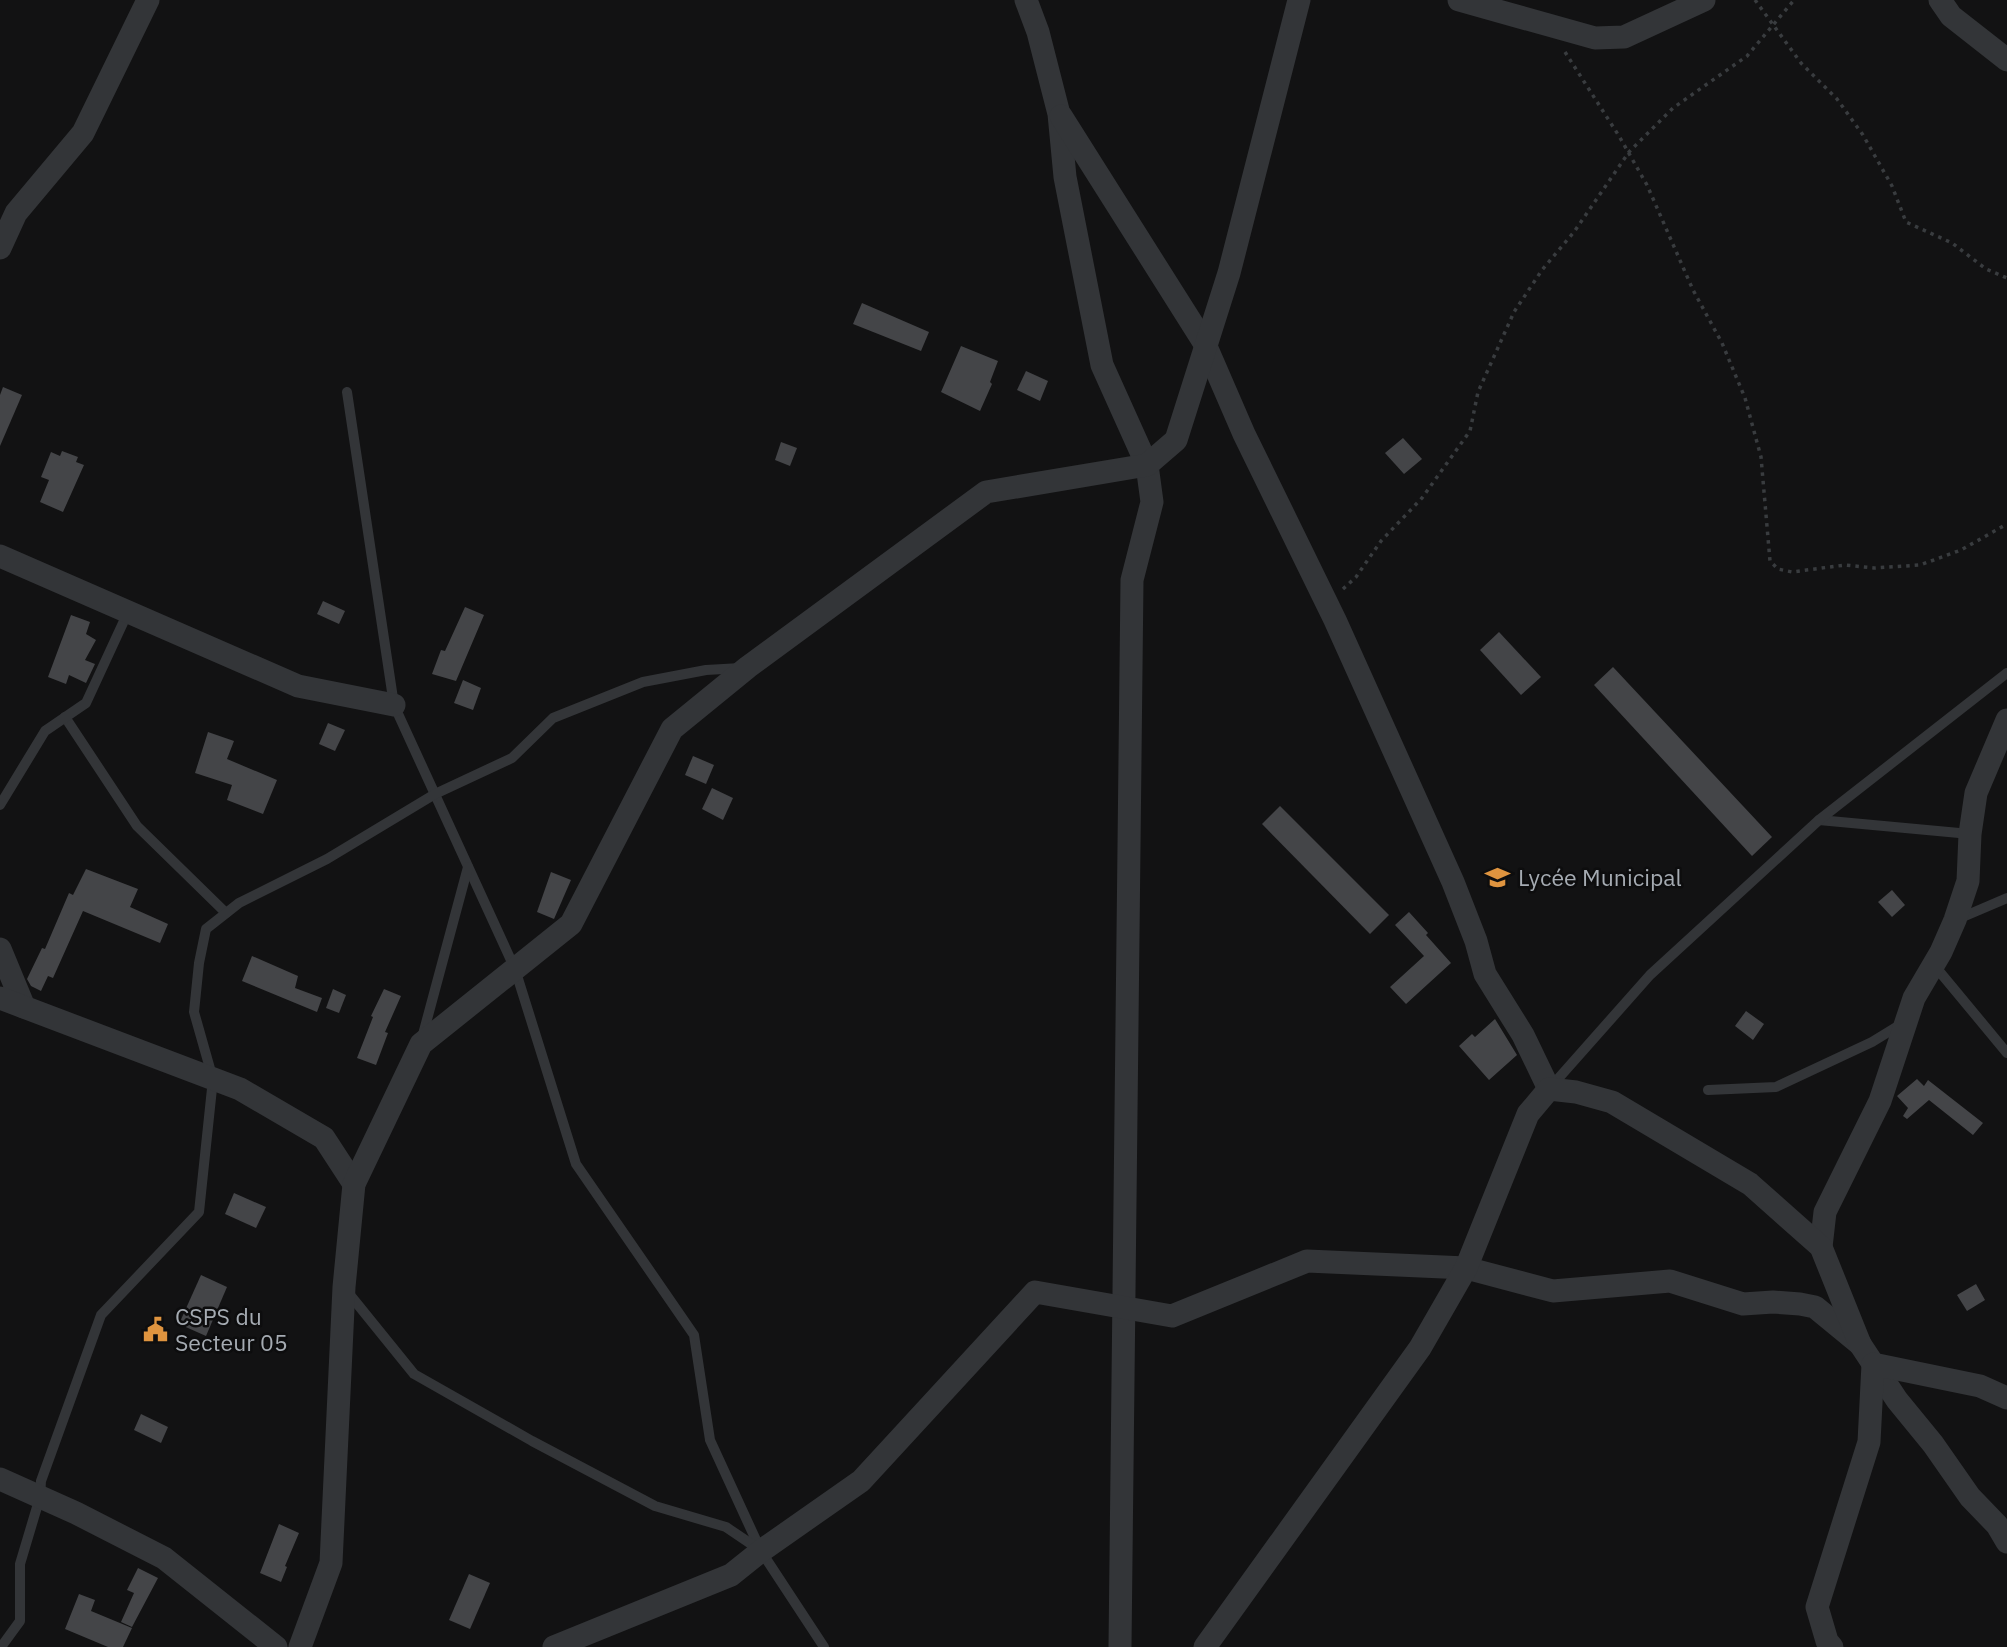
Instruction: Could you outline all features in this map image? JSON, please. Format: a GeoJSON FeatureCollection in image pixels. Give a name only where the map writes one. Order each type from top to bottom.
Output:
{"type":"FeatureCollection","features":[{"type":"Feature","properties":{"kind":"street"},"geometry":{"type":"LineString","coordinates":[[0,248],[16,213],[83,133],[148,0]]}},
{"type":"Feature","properties":{"kind":"street"},"geometry":{"type":"LineString","coordinates":[[1026,0],[1038,32],[1059,114],[1065,177],[1102,365],[1147,465],[1152,502],[1132,580],[1120,1647]]}},
{"type":"Feature","properties":{"kind":"street"},"geometry":{"type":"LineString","coordinates":[[300,1647],[331,1563],[344,1287],[354,1184],[421,1044],[571,924],[672,729],[748,667],[986,492],[1147,465],[1176,440],[1229,273],[1299,0]]}},
{"type":"Feature","properties":{"kind":"street"},"geometry":{"type":"LineString","coordinates":[[1459,0],[1594,38],[1624,37],[1704,0]]}},
{"type":"Feature","properties":{"kind":"street"},"geometry":{"type":"LineString","coordinates":[[1940,0],[1951,16],[2007,60]]}},
{"type":"Feature","properties":{"kind":"street"},"geometry":{"type":"LineString","coordinates":[[1059,114],[1205,344],[1244,434],[1328,604],[1453,882],[1476,941],[1485,974],[1523,1035],[1549,1089]]}},
{"type":"Feature","properties":{"kind":"street"},"geometry":{"type":"LineString","coordinates":[[0,556],[298,686],[394,705]]}},
{"type":"Feature","properties":{"kind":"street"},"geometry":{"type":"LineString","coordinates":[[1821,1247],[1825,1212],[1880,1101],[1914,998],[1934,965],[1955,920],[1968,881],[1969,834],[1976,793],[2007,720]]}},
{"type":"Feature","properties":{"kind":"street"},"geometry":{"type":"LineString","coordinates":[[0,949],[24,1007]]}},
{"type":"Feature","properties":{"kind":"street"},"geometry":{"type":"LineString","coordinates":[[0,998],[240,1089],[324,1138],[354,1184]]}},
{"type":"Feature","properties":{"kind":"street"},"geometry":{"type":"LineString","coordinates":[[1549,1089],[1576,1092],[1612,1102],[1750,1184],[1821,1247],[1860,1344],[1897,1400],[1933,1444],[1970,1497],[1997,1525],[2007,1542]]}},
{"type":"Feature","properties":{"kind":"street"},"geometry":{"type":"LineString","coordinates":[[1205,1647],[1420,1348],[1466,1268],[1528,1114],[1549,1089]]}},
{"type":"Feature","properties":{"kind":"street"},"geometry":{"type":"LineString","coordinates":[[554,1647],[731,1575],[861,1480],[1035,1292],[1172,1316],[1307,1261],[1466,1268],[1553,1291],[1670,1281],[1743,1304],[1800,1304],[1815,1307],[1860,1344]]}},
{"type":"Feature","properties":{"kind":"street"},"geometry":{"type":"LineString","coordinates":[[1873,1364],[1980,1386],[2007,1398]]}},
{"type":"Feature","properties":{"kind":"street"},"geometry":{"type":"LineString","coordinates":[[1832,1647],[1827,1641],[1817,1607],[1869,1442],[1873,1364]]}},
{"type":"Feature","properties":{"kind":"street"},"geometry":{"type":"LineString","coordinates":[[0,1479],[164,1558],[276,1647]]}},
{"type":"Feature","properties":{"kind":"lane"},"geometry":{"type":"LineString","coordinates":[[348,392],[394,705],[515,969],[576,1164],[694,1335],[710,1440],[761,1551],[824,1647]]}},
{"type":"Feature","properties":{"kind":"lane"},"geometry":{"type":"LineString","coordinates":[[0,805],[45,731],[86,703],[129,610]]}},
{"type":"Feature","properties":{"kind":"lane"},"geometry":{"type":"LineString","coordinates":[[1,1647],[20,1620],[20,1564],[40,1497],[41,1481],[100,1315],[199,1212],[213,1079],[194,1012],[206,929],[239,903],[327,859],[435,794],[512,758],[553,718],[643,682],[706,670],[748,667]]}},
{"type":"Feature","properties":{"kind":"lane"},"geometry":{"type":"LineString","coordinates":[[1549,1089],[1650,975],[1819,820],[2007,673]]}},
{"type":"Feature","properties":{"kind":"lane"},"geometry":{"type":"LineString","coordinates":[[65,717],[137,826],[226,913]]}},
{"type":"Feature","properties":{"kind":"lane"},"geometry":{"type":"LineString","coordinates":[[1819,820],[1969,834]]}},
{"type":"Feature","properties":{"kind":"lane"},"geometry":{"type":"LineString","coordinates":[[421,1044],[468,867]]}},
{"type":"Feature","properties":{"kind":"lane"},"geometry":{"type":"LineString","coordinates":[[1955,920],[2007,898]]}},
{"type":"Feature","properties":{"kind":"lane"},"geometry":{"type":"LineString","coordinates":[[1934,965],[2007,1054]]}},
{"type":"Feature","properties":{"kind":"lane"},"geometry":{"type":"LineString","coordinates":[[1708,1090],[1776,1087],[1872,1042],[1905,1022]]}},
{"type":"Feature","properties":{"kind":"lane"},"geometry":{"type":"LineString","coordinates":[[344,1287],[414,1374],[531,1441],[655,1506],[726,1527],[761,1551]]}},
{"type":"Feature","properties":{"kind":"lane"},"geometry":{"type":"LineString","coordinates":[[1980,1386],[2007,1382]]}},
{"type":"Feature","properties":{"kind":"path"},"geometry":{"type":"LineString","coordinates":[[1755,0],[1801,63],[1837,99],[1863,135],[1892,187],[1906,222],[1952,243],[1986,269],[2007,278]]}},
{"type":"Feature","properties":{"kind":"path"},"geometry":{"type":"LineString","coordinates":[[1328,604],[1356,577],[1381,541],[1422,498],[1470,431],[1478,392],[1514,312],[1629,152],[1673,108],[1747,56],[1794,0]]}},
{"type":"Feature","properties":{"kind":"path"},"geometry":{"type":"LineString","coordinates":[[1549,26],[1647,185],[1693,289],[1722,342],[1745,397],[1761,457],[1770,561],[1778,569],[1792,572],[1845,565],[1874,568],[1920,565],[1961,550],[2007,524]]}},
{"type":"Feature","properties":{"kind":"building"},"geometry":{"type":"Polygon","coordinates":[[[862,303],[929,332],[921,351],[853,324],[862,303]]]}},
{"type":"Feature","properties":{"kind":"building"},"geometry":{"type":"Polygon","coordinates":[[[961,346],[998,361],[990,382],[992,384],[980,411],[941,392],[961,346]]]}},
{"type":"Feature","properties":{"kind":"building"},"geometry":{"type":"Polygon","coordinates":[[[1026,371],[1048,381],[1040,401],[1017,390],[1026,371]]]}},
{"type":"Feature","properties":{"kind":"building"},"geometry":{"type":"Polygon","coordinates":[[[3,387],[22,395],[0,446],[0,395],[3,387]]]}},
{"type":"Feature","properties":{"kind":"building"},"geometry":{"type":"Polygon","coordinates":[[[1403,438],[1422,459],[1404,474],[1385,453],[1403,438]]]}},
{"type":"Feature","properties":{"kind":"building"},"geometry":{"type":"Polygon","coordinates":[[[781,442],[797,448],[790,466],[775,460],[781,442]]]}},
{"type":"Feature","properties":{"kind":"building"},"geometry":{"type":"Polygon","coordinates":[[[62,451],[78,457],[76,462],[84,465],[63,512],[40,502],[49,480],[41,477],[51,452],[60,456],[62,451]]]}},
{"type":"Feature","properties":{"kind":"building"},"geometry":{"type":"Polygon","coordinates":[[[323,601],[345,611],[339,624],[317,614],[323,601]]]}},
{"type":"Feature","properties":{"kind":"building"},"geometry":{"type":"Polygon","coordinates":[[[465,607],[484,615],[456,681],[432,674],[441,650],[445,651],[465,607]]]}},
{"type":"Feature","properties":{"kind":"building"},"geometry":{"type":"Polygon","coordinates":[[[71,615],[90,622],[86,634],[96,640],[85,660],[95,664],[86,683],[69,675],[66,684],[48,677],[71,615]]]}},
{"type":"Feature","properties":{"kind":"building"},"geometry":{"type":"Polygon","coordinates":[[[1499,632],[1541,677],[1521,695],[1480,650],[1499,632]]]}},
{"type":"Feature","properties":{"kind":"building"},"geometry":{"type":"Polygon","coordinates":[[[1613,667],[1772,837],[1752,856],[1594,685],[1613,667]]]}},
{"type":"Feature","properties":{"kind":"building"},"geometry":{"type":"Polygon","coordinates":[[[463,680],[481,688],[473,710],[454,703],[463,680]]]}},
{"type":"Feature","properties":{"kind":"building"},"geometry":{"type":"Polygon","coordinates":[[[328,723],[345,730],[335,751],[319,744],[328,723]]]}},
{"type":"Feature","properties":{"kind":"building"},"geometry":{"type":"Polygon","coordinates":[[[208,732],[234,741],[227,759],[277,780],[263,814],[227,800],[232,785],[195,773],[208,732]]]}},
{"type":"Feature","properties":{"kind":"building"},"geometry":{"type":"Polygon","coordinates":[[[693,756],[714,765],[706,784],[685,775],[693,756]]]}},
{"type":"Feature","properties":{"kind":"building"},"geometry":{"type":"Polygon","coordinates":[[[712,788],[733,798],[723,820],[702,809],[712,788]]]}},
{"type":"Feature","properties":{"kind":"building"},"geometry":{"type":"Polygon","coordinates":[[[1280,806],[1389,915],[1370,934],[1262,824],[1280,806]]]}},
{"type":"Feature","properties":{"kind":"building"},"geometry":{"type":"Polygon","coordinates":[[[86,869],[138,889],[130,907],[168,924],[160,943],[83,911],[53,978],[48,976],[41,991],[31,986],[27,979],[42,948],[45,949],[69,893],[73,895],[86,869]]]}},
{"type":"Feature","properties":{"kind":"building"},"geometry":{"type":"Polygon","coordinates":[[[551,872],[571,880],[554,919],[537,912],[551,872]]]}},
{"type":"Feature","properties":{"kind":"building"},"geometry":{"type":"Polygon","coordinates":[[[1892,890],[1905,905],[1892,917],[1878,902],[1892,890]]]}},
{"type":"Feature","properties":{"kind":"building"},"geometry":{"type":"Polygon","coordinates":[[[1409,912],[1451,963],[1406,1004],[1390,987],[1424,956],[1395,925],[1409,912]]]}},
{"type":"Feature","properties":{"kind":"building"},"geometry":{"type":"Polygon","coordinates":[[[252,956],[298,976],[295,988],[322,998],[317,1012],[242,981],[252,956]]]}},
{"type":"Feature","properties":{"kind":"building"},"geometry":{"type":"Polygon","coordinates":[[[333,989],[346,995],[339,1013],[326,1008],[333,989]]]}},
{"type":"Feature","properties":{"kind":"building"},"geometry":{"type":"Polygon","coordinates":[[[384,989],[401,996],[385,1032],[388,1033],[376,1065],[357,1058],[373,1017],[371,1016],[384,989]]]}},
{"type":"Feature","properties":{"kind":"building"},"geometry":{"type":"Polygon","coordinates":[[[1746,1011],[1764,1024],[1753,1040],[1735,1026],[1746,1011]]]}},
{"type":"Feature","properties":{"kind":"building"},"geometry":{"type":"Polygon","coordinates":[[[1495,1019],[1517,1055],[1489,1080],[1459,1046],[1472,1034],[1475,1037],[1495,1019]]]}},
{"type":"Feature","properties":{"kind":"building"},"geometry":{"type":"Polygon","coordinates":[[[1917,1079],[1924,1086],[1928,1080],[1983,1123],[1973,1135],[1929,1100],[1907,1119],[1903,1116],[1908,1108],[1897,1096],[1917,1079]]]}},
{"type":"Feature","properties":{"kind":"building"},"geometry":{"type":"Polygon","coordinates":[[[234,1193],[266,1207],[256,1228],[225,1214],[234,1193]]]}},
{"type":"Feature","properties":{"kind":"building"},"geometry":{"type":"Polygon","coordinates":[[[201,1275],[227,1287],[206,1336],[179,1324],[201,1275]]]}},
{"type":"Feature","properties":{"kind":"building"},"geometry":{"type":"Polygon","coordinates":[[[1976,1284],[1985,1300],[1967,1311],[1957,1295],[1976,1284]]]}},
{"type":"Feature","properties":{"kind":"building"},"geometry":{"type":"Polygon","coordinates":[[[141,1414],[168,1427],[161,1443],[134,1430],[141,1414]]]}},
{"type":"Feature","properties":{"kind":"building"},"geometry":{"type":"Polygon","coordinates":[[[279,1524],[299,1533],[281,1582],[260,1573],[279,1524]]]}},
{"type":"Feature","properties":{"kind":"building"},"geometry":{"type":"Polygon","coordinates":[[[138,1568],[158,1578],[132,1627],[121,1622],[134,1593],[127,1590],[138,1568]]]}},
{"type":"Feature","properties":{"kind":"building"},"geometry":{"type":"Polygon","coordinates":[[[469,1574],[490,1583],[470,1629],[449,1620],[469,1574]]]}},
{"type":"Feature","properties":{"kind":"building"},"geometry":{"type":"Polygon","coordinates":[[[79,1594],[95,1600],[91,1611],[132,1628],[123,1647],[108,1647],[65,1629],[79,1594]]]}},
{"type":"Feature","properties":{"kind":"place","name":"Lycée Municipal"},"geometry":{"type":"Point","coordinates":[1498,877]}},
{"type":"Feature","properties":{"kind":"place","name":"CSPS du Secteur 05"},"geometry":{"type":"Point","coordinates":[155,1329]}}]}
